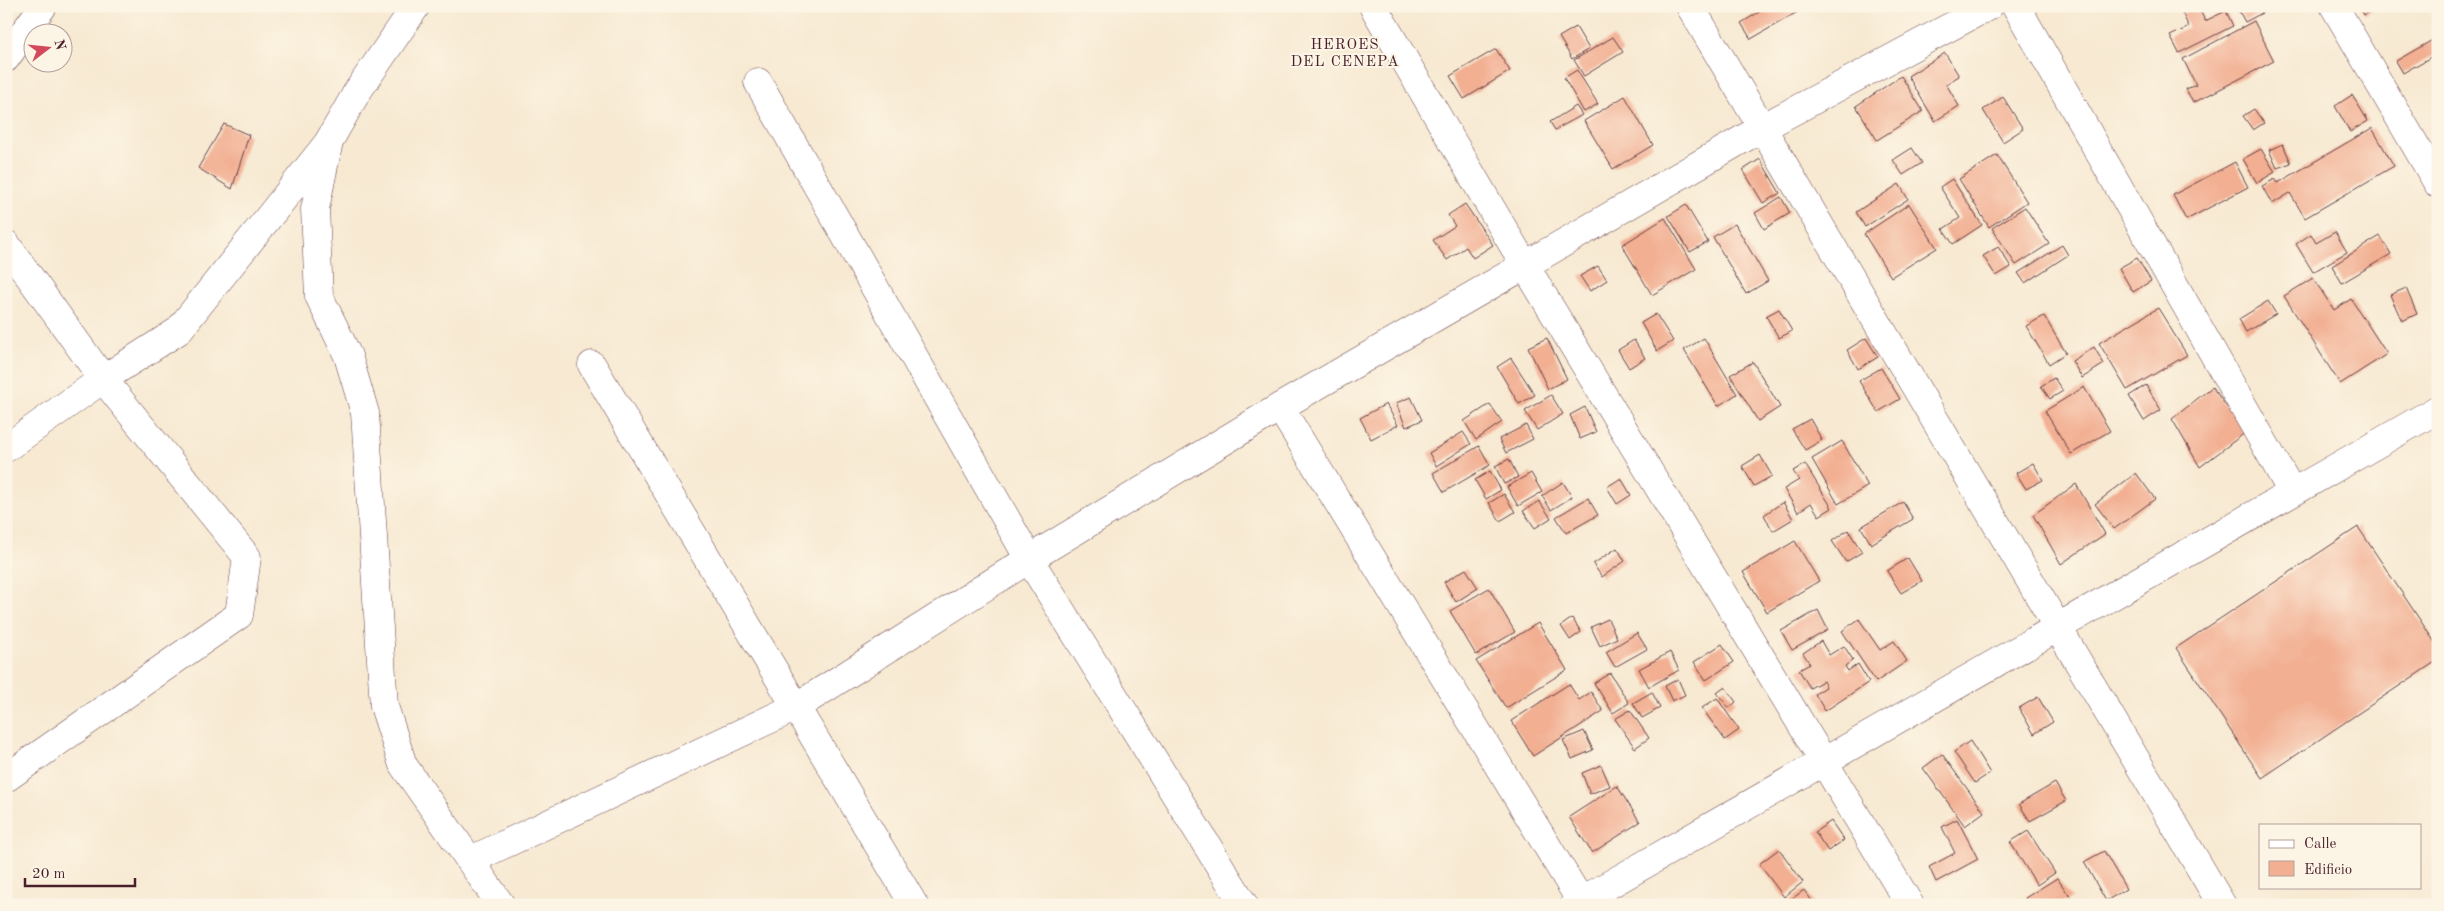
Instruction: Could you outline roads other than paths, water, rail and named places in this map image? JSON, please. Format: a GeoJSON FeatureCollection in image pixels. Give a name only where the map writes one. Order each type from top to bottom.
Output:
{"type":"FeatureCollection","features":[{"type":"Feature","properties":{"kind":"street"},"geometry":{"type":"LineString","coordinates":[[6,58],[43,6]]}},
{"type":"Feature","properties":{"kind":"street"},"geometry":{"type":"LineString","coordinates":[[6,448],[103,379],[178,331],[329,141],[357,92],[416,6]]}},
{"type":"Feature","properties":{"kind":"street"},"geometry":{"type":"LineString","coordinates":[[1373,6],[1525,265],[1825,760],[1910,905]]}},
{"type":"Feature","properties":{"kind":"street"},"geometry":{"type":"LineString","coordinates":[[1690,6],[2222,905]]}},
{"type":"Feature","properties":{"kind":"street"},"geometry":{"type":"LineString","coordinates":[[471,860],[796,707],[1029,559],[1280,407],[1762,128],[1989,6]]}},
{"type":"Feature","properties":{"kind":"street"},"geometry":{"type":"LineString","coordinates":[[2016,6],[2292,492]]}},
{"type":"Feature","properties":{"kind":"street"},"geometry":{"type":"LineString","coordinates":[[2334,6],[2438,184]]}},
{"type":"Feature","properties":{"kind":"street"},"geometry":{"type":"LineString","coordinates":[[758,82],[1029,559],[1244,905]]}},
{"type":"Feature","properties":{"kind":"street"},"geometry":{"type":"LineString","coordinates":[[329,141],[315,209],[319,296],[348,356],[365,412],[384,706],[403,765],[501,905]]}},
{"type":"Feature","properties":{"kind":"street"},"geometry":{"type":"LineString","coordinates":[[6,244],[103,379],[247,557],[239,615],[6,778]]}},
{"type":"Feature","properties":{"kind":"street"},"geometry":{"type":"LineString","coordinates":[[592,364],[914,905]]}},
{"type":"Feature","properties":{"kind":"street"},"geometry":{"type":"LineString","coordinates":[[1280,407],[1579,903],[2438,409]]}},
{"type":"Feature","properties":{"kind":"district","name":"HEROES DEL CENEPA"},"geometry":{"type":"Point","coordinates":[1345,52]}}]}
